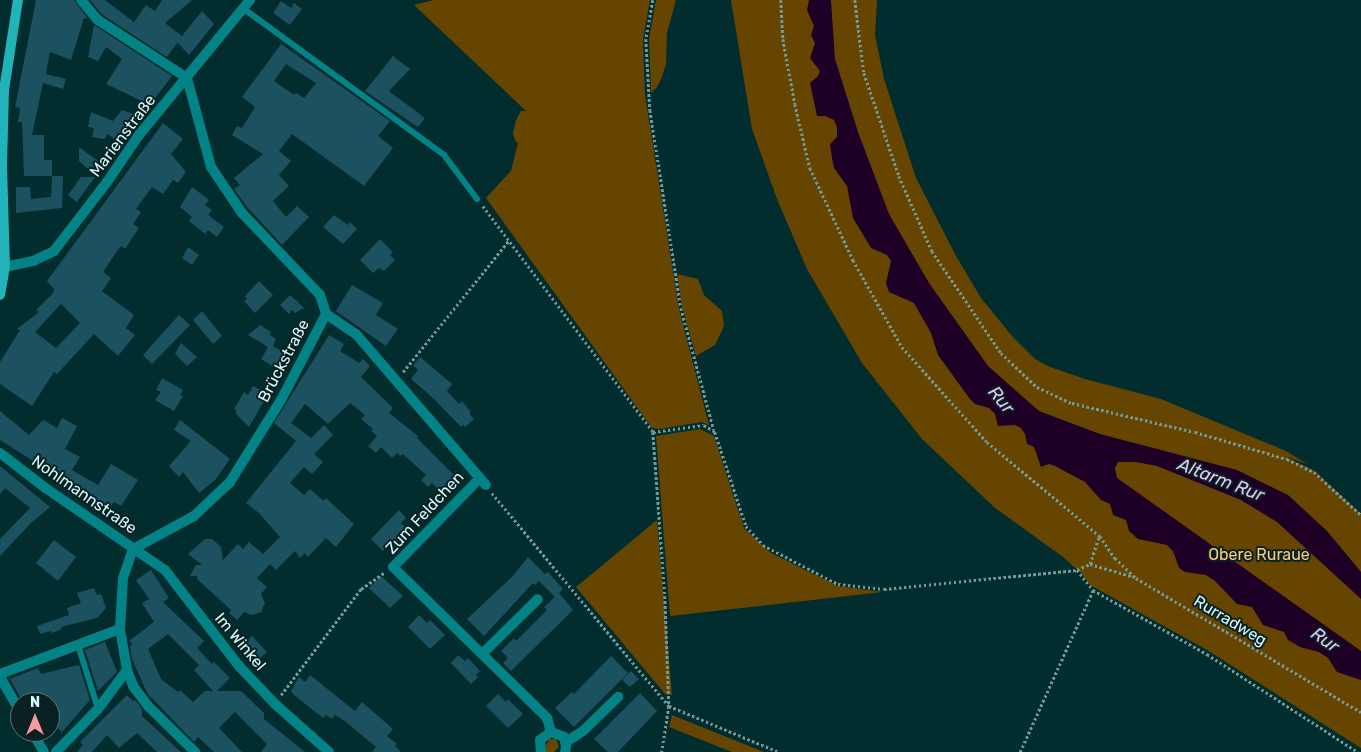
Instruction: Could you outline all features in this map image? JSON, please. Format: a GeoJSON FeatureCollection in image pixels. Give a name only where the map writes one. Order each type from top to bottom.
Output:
{"type":"FeatureCollection","features":[{"type":"Feature","properties":{"kind":"main road"},"geometry":{"type":"LineString","coordinates":[[0,295],[5,267],[2,88],[18,0]]}},
{"type":"Feature","properties":{"kind":"street"},"geometry":{"type":"LineString","coordinates":[[82,0],[98,20],[187,78]]}},
{"type":"Feature","properties":{"kind":"street","name":"Marienstraße"},"geometry":{"type":"LineString","coordinates":[[5,267],[33,261],[54,251],[107,182],[139,135],[250,0]]}},
{"type":"Feature","properties":{"kind":"street","name":"Brückstraße"},"geometry":{"type":"LineString","coordinates":[[133,549],[194,516],[230,482],[281,400],[326,314],[320,295],[242,213],[211,168],[187,78]]}},
{"type":"Feature","properties":{"kind":"street","name":"Zum Feldchen"},"geometry":{"type":"LineString","coordinates":[[326,314],[356,334],[483,481],[394,567],[547,718],[551,732],[560,734],[565,747],[618,697]]}},
{"type":"Feature","properties":{"kind":"street","name":"Nohlmannstraße"},"geometry":{"type":"LineString","coordinates":[[0,453],[47,489],[133,549],[123,578],[120,629],[127,670],[133,686],[148,706],[195,752]]}},
{"type":"Feature","properties":{"kind":"street","name":"Im Winkel"},"geometry":{"type":"LineString","coordinates":[[133,549],[165,570],[239,666],[275,704],[329,752]]}},
{"type":"Feature","properties":{"kind":"street"},"geometry":{"type":"LineString","coordinates":[[482,654],[538,599]]}},
{"type":"Feature","properties":{"kind":"street"},"geometry":{"type":"LineString","coordinates":[[10,693],[0,675],[120,629]]}},
{"type":"Feature","properties":{"kind":"street"},"geometry":{"type":"LineString","coordinates":[[56,752],[98,709],[127,670]]}},
{"type":"Feature","properties":{"kind":"street"},"geometry":{"type":"LineString","coordinates":[[541,752],[540,740],[551,732]]}},
{"type":"Feature","properties":{"kind":"lane"},"geometry":{"type":"LineString","coordinates":[[244,9],[444,155],[477,199]]}},
{"type":"Feature","properties":{"kind":"lane"},"geometry":{"type":"LineString","coordinates":[[78,645],[98,709]]}},
{"type":"Feature","properties":{"kind":"path"},"geometry":{"type":"LineString","coordinates":[[654,0],[646,39],[650,110],[681,308],[715,432],[746,526],[763,545],[838,584],[884,589],[1077,570],[1090,564],[1136,578]]}},
{"type":"Feature","properties":{"kind":"path","name":"Rurradweg"},"geometry":{"type":"LineString","coordinates":[[781,0],[783,39],[795,104],[810,168],[853,260],[902,347],[986,442],[1100,536],[1115,558],[1136,578],[1361,712]]}},
{"type":"Feature","properties":{"kind":"path"},"geometry":{"type":"LineString","coordinates":[[855,0],[864,73],[900,176],[932,251],[1001,353],[1037,387],[1072,403],[1195,432],[1287,459],[1314,472],[1361,515]]}},
{"type":"Feature","properties":{"kind":"path"},"geometry":{"type":"LineString","coordinates":[[477,199],[653,432],[665,596],[669,706],[662,752]]}},
{"type":"Feature","properties":{"kind":"path"},"geometry":{"type":"LineString","coordinates":[[396,381],[509,240]]}},
{"type":"Feature","properties":{"kind":"path"},"geometry":{"type":"LineString","coordinates":[[653,432],[704,425],[715,432]]}},
{"type":"Feature","properties":{"kind":"path"},"geometry":{"type":"LineString","coordinates":[[483,481],[669,706],[779,752]]}},
{"type":"Feature","properties":{"kind":"path"},"geometry":{"type":"LineString","coordinates":[[1090,564],[1100,536]]}},
{"type":"Feature","properties":{"kind":"path"},"geometry":{"type":"LineString","coordinates":[[275,704],[361,588],[394,567]]}},
{"type":"Feature","properties":{"kind":"path"},"geometry":{"type":"LineString","coordinates":[[1077,570],[1093,590],[1206,654],[1358,752]]}},
{"type":"Feature","properties":{"kind":"path"},"geometry":{"type":"LineString","coordinates":[[1020,752],[1093,590]]}},
{"type":"Feature","properties":{"kind":"green space"},"geometry":{"type":"Polygon","coordinates":[[[434,0],[650,0],[643,40],[645,95],[679,309],[709,425],[702,422],[660,429],[652,428],[486,198],[511,171],[518,143],[515,141],[513,133],[516,120],[521,111],[526,111],[414,5],[434,0]]]}},
{"type":"Feature","properties":{"kind":"green space"},"geometry":{"type":"Polygon","coordinates":[[[656,0],[676,0],[667,33],[666,64],[657,87],[651,93],[649,39],[656,0]]]}},
{"type":"Feature","properties":{"kind":"green space","name":"Obere Ruraue"},"geometry":{"type":"Polygon","coordinates":[[[731,0],[877,0],[875,35],[884,79],[916,178],[956,256],[981,298],[1012,336],[1035,359],[1050,367],[1085,379],[1161,399],[1286,451],[1307,464],[1284,456],[1315,471],[1361,514],[1361,748],[1207,650],[1090,585],[1081,573],[1063,557],[994,507],[922,439],[862,363],[807,269],[777,199],[752,129],[731,0]]]}},
{"type":"Feature","properties":{"kind":"green space"},"geometry":{"type":"Polygon","coordinates":[[[677,274],[698,279],[704,295],[722,311],[724,326],[715,345],[696,356],[682,307],[677,274]]]}},
{"type":"Feature","properties":{"kind":"green space"},"geometry":{"type":"Polygon","coordinates":[[[700,429],[714,436],[744,528],[771,553],[838,586],[883,592],[670,616],[656,436],[700,429]]]}},
{"type":"Feature","properties":{"kind":"green space"},"geometry":{"type":"Polygon","coordinates":[[[657,520],[672,695],[665,694],[576,587],[657,520]]]}},
{"type":"Feature","properties":{"kind":"green space"},"geometry":{"type":"Polygon","coordinates":[[[672,715],[764,752],[732,752],[669,727],[672,715]]]}},
{"type":"Feature","properties":{"kind":"green space"},"geometry":{"type":"Polygon","coordinates":[[[550,739],[556,739],[559,747],[554,752],[545,752],[545,746],[550,739]]]}},
{"type":"Feature","properties":{"kind":"water"},"geometry":{"type":"Polygon","coordinates":[[[809,0],[831,0],[835,59],[858,132],[889,214],[929,283],[988,366],[1039,411],[1100,434],[1237,470],[1288,495],[1327,531],[1361,572],[1361,599],[1277,522],[1241,500],[1157,466],[1136,462],[1118,462],[1115,468],[1117,478],[1361,651],[1361,680],[1337,672],[1328,658],[1319,652],[1300,647],[1288,640],[1284,632],[1263,625],[1252,607],[1237,604],[1215,581],[1206,575],[1185,572],[1179,568],[1173,551],[1167,545],[1138,539],[1129,531],[1126,520],[1113,515],[1110,504],[1101,500],[1085,482],[1055,466],[1049,464],[1041,467],[1034,447],[1027,444],[1025,434],[1021,428],[1015,425],[998,426],[995,414],[989,408],[975,404],[970,399],[938,355],[931,333],[914,303],[889,292],[886,283],[891,261],[887,255],[871,248],[853,218],[847,186],[834,168],[832,158],[830,144],[837,137],[837,127],[834,120],[825,116],[817,116],[810,83],[818,76],[820,71],[810,58],[815,43],[811,35],[814,26],[807,10],[809,0]]]}},
{"type":"Feature","properties":{"kind":"building"},"geometry":{"type":"Polygon","coordinates":[[[36,0],[74,0],[88,19],[84,18],[71,60],[50,52],[46,74],[66,79],[63,89],[43,83],[32,135],[44,135],[44,160],[52,160],[52,176],[24,176],[22,122],[18,122],[20,108],[15,107],[36,0]]]}},
{"type":"Feature","properties":{"kind":"building"},"geometry":{"type":"Polygon","coordinates":[[[90,0],[105,0],[134,22],[146,5],[155,11],[162,0],[192,0],[165,23],[182,36],[167,57],[103,15],[90,0]]]}},
{"type":"Feature","properties":{"kind":"building"},"geometry":{"type":"Polygon","coordinates":[[[281,1],[291,8],[294,3],[302,9],[290,25],[273,13],[281,1]]]}},
{"type":"Feature","properties":{"kind":"building"},"geometry":{"type":"Polygon","coordinates":[[[202,11],[214,24],[189,55],[177,42],[202,11]]]}},
{"type":"Feature","properties":{"kind":"building"},"geometry":{"type":"Polygon","coordinates":[[[94,25],[172,76],[150,105],[106,84],[122,59],[106,47],[98,61],[88,57],[94,25]]]}},
{"type":"Feature","properties":{"kind":"building"},"geometry":{"type":"Polygon","coordinates":[[[281,44],[390,121],[378,136],[393,148],[364,186],[292,134],[279,151],[291,161],[279,175],[289,186],[273,201],[286,217],[297,206],[309,217],[282,245],[248,208],[234,189],[240,185],[234,178],[263,154],[232,135],[237,126],[242,128],[255,107],[242,97],[281,44]],[[286,64],[274,81],[294,95],[296,93],[304,98],[316,83],[286,64]]]}},
{"type":"Feature","properties":{"kind":"building"},"geometry":{"type":"Polygon","coordinates":[[[393,56],[410,69],[389,91],[425,118],[418,127],[365,91],[393,56]]]}},
{"type":"Feature","properties":{"kind":"building"},"geometry":{"type":"Polygon","coordinates":[[[122,110],[141,117],[120,143],[108,134],[104,139],[92,137],[94,128],[88,127],[91,112],[113,121],[122,110]]]}},
{"type":"Feature","properties":{"kind":"building"},"geometry":{"type":"Polygon","coordinates":[[[163,123],[183,139],[171,154],[186,172],[178,183],[173,180],[163,194],[152,187],[136,209],[141,212],[133,224],[139,228],[125,249],[121,246],[103,272],[111,278],[102,291],[134,315],[126,328],[135,335],[118,356],[94,334],[57,374],[54,372],[32,406],[0,384],[0,362],[20,330],[17,329],[39,312],[36,310],[53,293],[54,289],[47,281],[163,123]],[[61,304],[35,332],[56,348],[80,323],[61,304]]]}},
{"type":"Feature","properties":{"kind":"building"},"geometry":{"type":"Polygon","coordinates":[[[79,147],[104,165],[96,176],[79,161],[79,147]]]}},
{"type":"Feature","properties":{"kind":"building"},"geometry":{"type":"Polygon","coordinates":[[[52,176],[63,176],[62,208],[16,213],[16,187],[30,187],[31,199],[51,197],[52,176]]]}},
{"type":"Feature","properties":{"kind":"building"},"geometry":{"type":"Polygon","coordinates":[[[81,177],[95,177],[77,202],[68,195],[81,177]]]}},
{"type":"Feature","properties":{"kind":"building"},"geometry":{"type":"Polygon","coordinates":[[[192,187],[209,200],[205,205],[212,210],[208,215],[224,227],[217,237],[208,230],[205,234],[189,221],[192,217],[180,207],[192,187]]]}},
{"type":"Feature","properties":{"kind":"building"},"geometry":{"type":"Polygon","coordinates":[[[334,215],[348,225],[350,222],[357,229],[343,244],[323,227],[334,215]]]}},
{"type":"Feature","properties":{"kind":"building"},"geometry":{"type":"Polygon","coordinates":[[[380,239],[393,252],[390,255],[395,260],[384,271],[379,268],[373,273],[360,260],[380,239]]]}},
{"type":"Feature","properties":{"kind":"building"},"geometry":{"type":"Polygon","coordinates":[[[188,247],[199,255],[192,265],[182,258],[188,247]]]}},
{"type":"Feature","properties":{"kind":"building"},"geometry":{"type":"Polygon","coordinates":[[[259,281],[273,295],[255,313],[244,301],[247,299],[245,296],[259,281]]]}},
{"type":"Feature","properties":{"kind":"building"},"geometry":{"type":"Polygon","coordinates":[[[352,285],[383,303],[376,315],[398,329],[386,346],[336,311],[352,285]]]}},
{"type":"Feature","properties":{"kind":"building"},"geometry":{"type":"Polygon","coordinates":[[[290,295],[304,308],[295,313],[292,310],[289,314],[280,305],[290,295]]]}},
{"type":"Feature","properties":{"kind":"building"},"geometry":{"type":"Polygon","coordinates":[[[202,311],[222,336],[213,344],[193,320],[202,311]]]}},
{"type":"Feature","properties":{"kind":"building"},"geometry":{"type":"Polygon","coordinates":[[[179,315],[190,325],[152,364],[143,355],[179,315]]]}},
{"type":"Feature","properties":{"kind":"building"},"geometry":{"type":"Polygon","coordinates":[[[260,325],[271,332],[270,335],[276,339],[273,346],[284,353],[275,368],[261,359],[268,347],[248,335],[260,325]]]}},
{"type":"Feature","properties":{"kind":"building"},"geometry":{"type":"Polygon","coordinates":[[[329,335],[344,344],[340,351],[359,363],[363,359],[370,366],[361,377],[393,408],[389,413],[418,436],[417,438],[458,479],[446,491],[440,486],[437,488],[432,483],[428,487],[421,480],[426,475],[403,454],[401,456],[397,453],[392,458],[381,447],[376,453],[368,446],[377,436],[371,431],[373,429],[361,419],[365,415],[350,403],[328,424],[305,404],[291,423],[311,438],[324,425],[333,435],[314,454],[323,462],[312,474],[304,467],[290,483],[304,495],[310,489],[324,501],[326,498],[354,524],[336,547],[326,538],[308,557],[305,553],[300,558],[295,551],[276,570],[270,564],[257,578],[267,587],[261,594],[265,603],[261,612],[252,615],[244,612],[237,620],[229,613],[231,610],[197,579],[197,576],[190,576],[196,565],[202,565],[188,554],[205,539],[212,539],[221,547],[223,560],[238,544],[243,549],[249,542],[263,554],[280,537],[259,513],[246,503],[296,441],[274,423],[329,335]]]}},
{"type":"Feature","properties":{"kind":"building"},"geometry":{"type":"Polygon","coordinates":[[[181,343],[197,357],[187,366],[175,354],[181,343]]]}},
{"type":"Feature","properties":{"kind":"building"},"geometry":{"type":"Polygon","coordinates":[[[420,357],[452,384],[447,391],[459,404],[462,401],[471,412],[469,413],[474,419],[465,427],[463,425],[461,427],[434,399],[411,379],[418,370],[413,365],[420,357]]]}},
{"type":"Feature","properties":{"kind":"building"},"geometry":{"type":"Polygon","coordinates":[[[162,378],[183,390],[180,395],[183,396],[174,411],[155,400],[161,392],[156,390],[162,378]]]}},
{"type":"Feature","properties":{"kind":"building"},"geometry":{"type":"Polygon","coordinates":[[[253,386],[268,394],[249,427],[235,413],[237,411],[234,409],[244,392],[248,395],[253,386]]]}},
{"type":"Feature","properties":{"kind":"building"},"geometry":{"type":"Polygon","coordinates":[[[0,411],[29,435],[43,420],[57,428],[62,418],[77,426],[65,449],[80,457],[72,470],[98,485],[111,464],[138,480],[121,506],[114,502],[110,507],[103,505],[0,440],[0,411]]]}},
{"type":"Feature","properties":{"kind":"building"},"geometry":{"type":"Polygon","coordinates":[[[180,420],[230,459],[215,480],[199,493],[183,472],[179,477],[169,466],[191,441],[174,430],[180,420]]]}},
{"type":"Feature","properties":{"kind":"building"},"geometry":{"type":"Polygon","coordinates":[[[0,466],[50,507],[31,523],[0,556],[0,539],[30,508],[5,488],[0,494],[0,466]]]}},
{"type":"Feature","properties":{"kind":"building"},"geometry":{"type":"Polygon","coordinates":[[[399,510],[406,518],[401,523],[408,530],[394,545],[391,543],[383,551],[371,539],[399,510]]]}},
{"type":"Feature","properties":{"kind":"building"},"geometry":{"type":"Polygon","coordinates":[[[54,540],[76,557],[58,581],[36,563],[54,540]]]}},
{"type":"Feature","properties":{"kind":"building"},"geometry":{"type":"Polygon","coordinates":[[[528,557],[545,574],[548,572],[563,589],[559,593],[573,610],[511,671],[503,663],[508,658],[501,651],[514,638],[516,641],[547,610],[544,607],[555,597],[539,581],[535,585],[533,583],[484,636],[467,619],[512,577],[528,557]]]}},
{"type":"Feature","properties":{"kind":"building"},"geometry":{"type":"Polygon","coordinates":[[[151,570],[169,598],[163,602],[204,641],[197,648],[212,664],[214,662],[230,678],[217,691],[241,691],[264,713],[264,719],[305,752],[261,752],[267,744],[235,712],[219,728],[242,752],[214,752],[198,737],[194,742],[147,693],[132,659],[130,646],[132,644],[129,641],[154,622],[142,603],[149,599],[136,580],[151,570]],[[168,634],[148,649],[161,679],[178,692],[180,690],[193,702],[205,691],[213,691],[194,670],[199,665],[168,634]]]}},
{"type":"Feature","properties":{"kind":"building"},"geometry":{"type":"Polygon","coordinates":[[[381,576],[403,596],[390,608],[369,588],[381,576]]]}},
{"type":"Feature","properties":{"kind":"building"},"geometry":{"type":"Polygon","coordinates":[[[94,588],[97,595],[101,594],[106,608],[97,618],[61,627],[62,629],[52,633],[51,631],[40,634],[37,626],[69,615],[67,608],[81,603],[77,593],[94,588]]]}},
{"type":"Feature","properties":{"kind":"building"},"geometry":{"type":"Polygon","coordinates":[[[419,615],[427,623],[430,620],[445,635],[430,649],[408,627],[419,615]]]}},
{"type":"Feature","properties":{"kind":"building"},"geometry":{"type":"Polygon","coordinates":[[[252,636],[267,652],[256,662],[241,647],[252,636]]]}},
{"type":"Feature","properties":{"kind":"building"},"geometry":{"type":"Polygon","coordinates":[[[105,642],[117,672],[98,691],[85,650],[105,642]]]}},
{"type":"Feature","properties":{"kind":"building"},"geometry":{"type":"Polygon","coordinates":[[[458,655],[465,661],[468,658],[480,671],[476,675],[478,677],[471,684],[451,663],[458,655]]]}},
{"type":"Feature","properties":{"kind":"building"},"geometry":{"type":"Polygon","coordinates":[[[611,656],[628,673],[574,727],[555,708],[572,692],[574,694],[611,656]]]}},
{"type":"Feature","properties":{"kind":"building"},"geometry":{"type":"Polygon","coordinates":[[[79,665],[90,700],[62,732],[60,730],[60,692],[17,692],[10,679],[38,668],[41,674],[79,665]]]}},
{"type":"Feature","properties":{"kind":"building"},"geometry":{"type":"Polygon","coordinates":[[[631,671],[639,679],[630,687],[622,680],[631,671]]]}},
{"type":"Feature","properties":{"kind":"building"},"geometry":{"type":"Polygon","coordinates":[[[310,675],[355,711],[362,702],[393,729],[387,736],[397,744],[395,746],[401,752],[372,752],[376,747],[346,722],[335,715],[332,719],[326,715],[323,718],[294,695],[291,691],[299,677],[305,682],[310,675]]]}},
{"type":"Feature","properties":{"kind":"building"},"geometry":{"type":"Polygon","coordinates":[[[640,693],[657,711],[618,752],[608,752],[594,739],[640,693]]]}},
{"type":"Feature","properties":{"kind":"building"},"geometry":{"type":"Polygon","coordinates":[[[498,694],[506,702],[508,699],[523,714],[508,728],[486,706],[498,694]]]}},
{"type":"Feature","properties":{"kind":"building"},"geometry":{"type":"Polygon","coordinates":[[[127,695],[133,701],[135,700],[142,709],[142,716],[181,752],[157,752],[137,733],[119,748],[107,735],[92,752],[77,752],[83,745],[80,742],[127,695]]]}},
{"type":"Feature","properties":{"kind":"water label","name":"Rur"},"geometry":{"type":"Point","coordinates":[1001,400]}},
{"type":"Feature","properties":{"kind":"water label","name":"Altarm Rur"},"geometry":{"type":"Point","coordinates":[1221,480]}},
{"type":"Feature","properties":{"kind":"water label","name":"Rur"},"geometry":{"type":"Point","coordinates":[1325,640]}}]}
